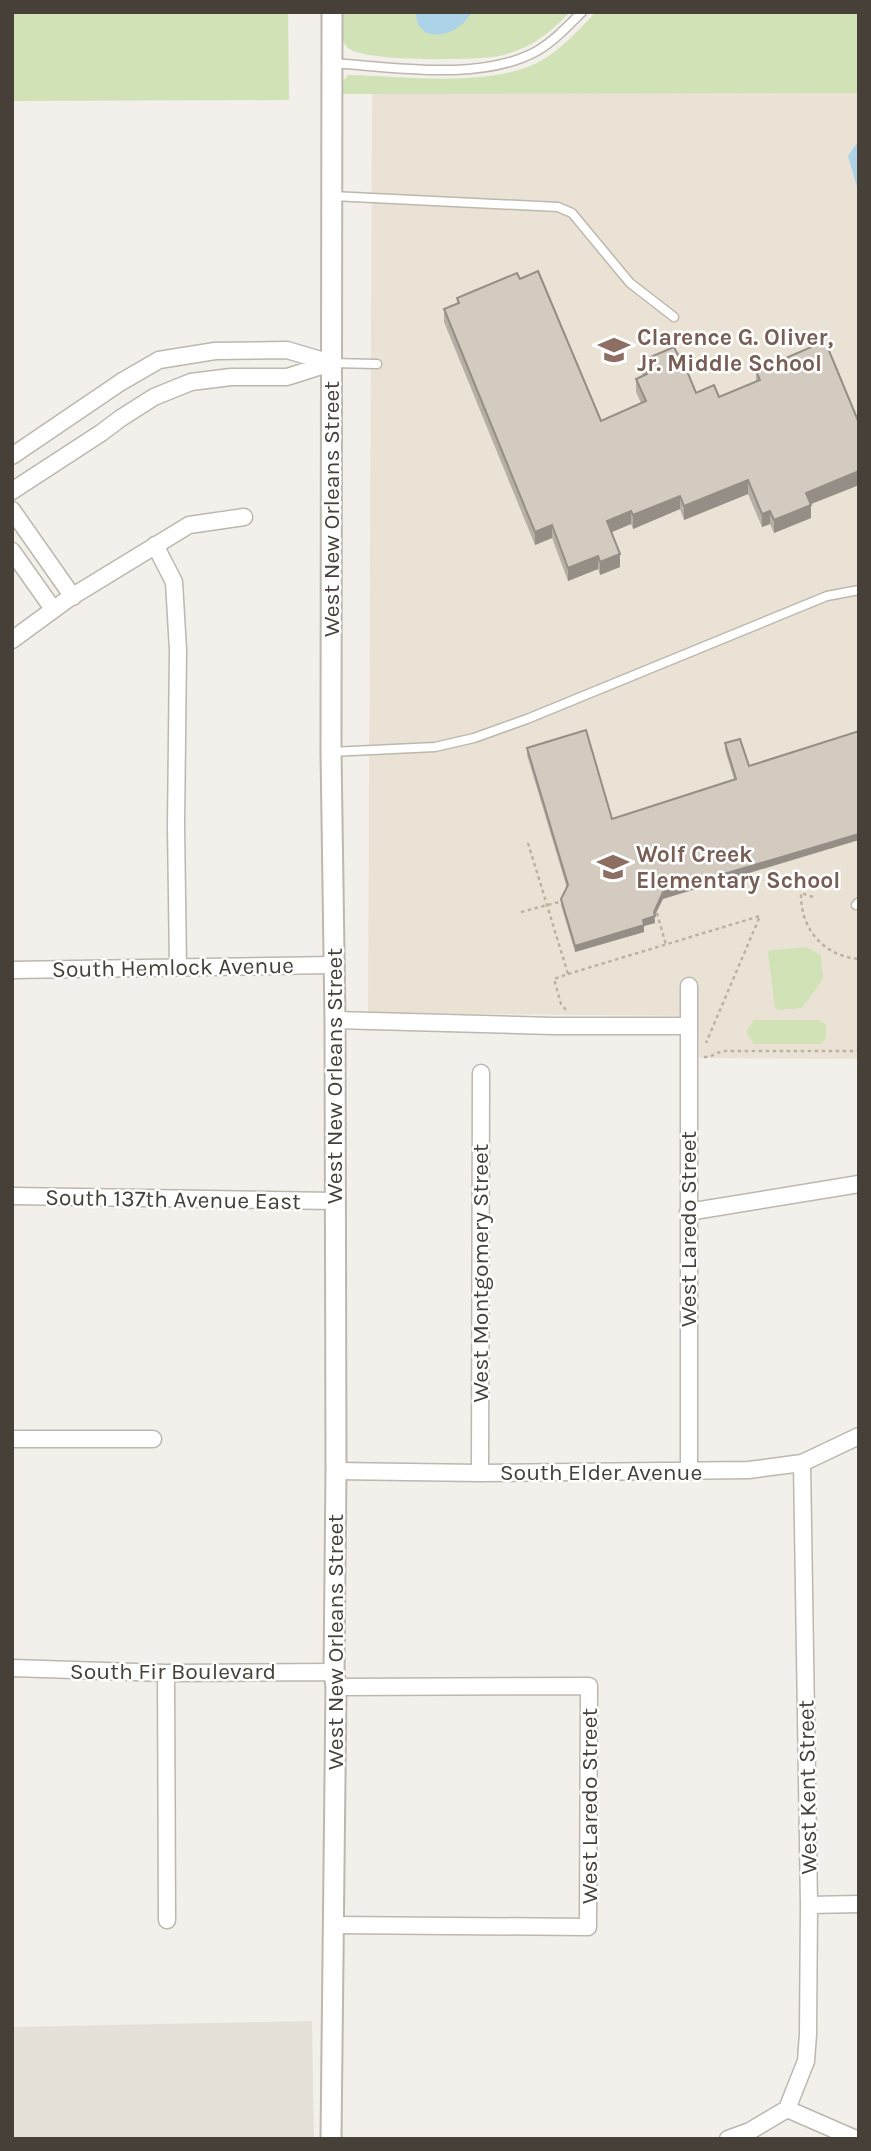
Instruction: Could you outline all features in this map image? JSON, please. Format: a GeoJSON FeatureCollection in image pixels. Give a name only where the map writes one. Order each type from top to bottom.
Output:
{"type":"FeatureCollection","features":[{"type":"Feature","properties":{"kind":"street","name":"West New Orleans Street"},"geometry":{"type":"LineString","coordinates":[[331,2139],[336,1471],[335,1020],[331,752],[332,12]]}},
{"type":"Feature","properties":{"kind":"street"},"geometry":{"type":"LineString","coordinates":[[12,456],[121,382],[159,360],[215,351],[286,350],[331,363]]}},
{"type":"Feature","properties":{"kind":"street"},"geometry":{"type":"LineString","coordinates":[[190,354],[191,382]]}},
{"type":"Feature","properties":{"kind":"street"},"geometry":{"type":"LineString","coordinates":[[12,491],[154,397],[191,382],[232,377],[287,377],[331,363]]}},
{"type":"Feature","properties":{"kind":"street"},"geometry":{"type":"LineString","coordinates":[[12,510],[73,597]]}},
{"type":"Feature","properties":{"kind":"street"},"geometry":{"type":"LineString","coordinates":[[12,640],[54,609],[189,525],[244,517]]}},
{"type":"Feature","properties":{"kind":"street"},"geometry":{"type":"LineString","coordinates":[[155,545],[174,582],[178,650],[178,967]]}},
{"type":"Feature","properties":{"kind":"street"},"geometry":{"type":"LineString","coordinates":[[39,549],[16,556],[54,609]]}},
{"type":"Feature","properties":{"kind":"street","name":"South Hemlock Avenue"},"geometry":{"type":"LineString","coordinates":[[12,970],[334,965]]}},
{"type":"Feature","properties":{"kind":"street","name":"West Laredo Street"},"geometry":{"type":"LineString","coordinates":[[689,986],[689,1472]]}},
{"type":"Feature","properties":{"kind":"street"},"geometry":{"type":"LineString","coordinates":[[335,1020],[553,1026],[687,1026]]}},
{"type":"Feature","properties":{"kind":"street","name":"West Montgomery Street"},"geometry":{"type":"LineString","coordinates":[[480,1473],[481,1073]]}},
{"type":"Feature","properties":{"kind":"street"},"geometry":{"type":"LineString","coordinates":[[688,1212],[859,1184]]}},
{"type":"Feature","properties":{"kind":"street","name":"South 137th Avenue East"},"geometry":{"type":"LineString","coordinates":[[12,1196],[334,1202]]}},
{"type":"Feature","properties":{"kind":"street","name":"South Elder Avenue"},"geometry":{"type":"LineString","coordinates":[[336,1471],[480,1473],[749,1470],[802,1463],[859,1436]]}},
{"type":"Feature","properties":{"kind":"street"},"geometry":{"type":"LineString","coordinates":[[12,1439],[153,1439]]}},
{"type":"Feature","properties":{"kind":"street","name":"West Kent Street"},"geometry":{"type":"LineString","coordinates":[[787,2109],[806,2061],[809,1905],[802,1463]]}},
{"type":"Feature","properties":{"kind":"street","name":"South Fir Boulevard"},"geometry":{"type":"LineString","coordinates":[[12,1668],[589,1686]]}},
{"type":"Feature","properties":{"kind":"street"},"geometry":{"type":"LineString","coordinates":[[166,1673],[167,1920]]}},
{"type":"Feature","properties":{"kind":"street","name":"West Laredo Street"},"geometry":{"type":"LineString","coordinates":[[333,1926],[588,1927],[589,1686]]}},
{"type":"Feature","properties":{"kind":"street"},"geometry":{"type":"LineString","coordinates":[[809,1905],[859,1904]]}},
{"type":"Feature","properties":{"kind":"street"},"geometry":{"type":"LineString","coordinates":[[728,2139],[750,2131],[787,2109],[856,2139]]}},
{"type":"Feature","properties":{"kind":"lane"},"geometry":{"type":"LineString","coordinates":[[332,63],[453,69],[512,62],[537,51],[559,35],[582,12]]}},
{"type":"Feature","properties":{"kind":"lane"},"geometry":{"type":"LineString","coordinates":[[332,196],[558,207],[572,213],[630,283],[674,317]]}},
{"type":"Feature","properties":{"kind":"lane"},"geometry":{"type":"LineString","coordinates":[[331,363],[377,364]]}},
{"type":"Feature","properties":{"kind":"lane"},"geometry":{"type":"LineString","coordinates":[[331,752],[435,747],[474,738],[527,719],[827,596],[859,590]]}},
{"type":"Feature","properties":{"kind":"path"},"geometry":{"type":"LineString","coordinates":[[528,844],[568,974]]}},
{"type":"Feature","properties":{"kind":"path"},"geometry":{"type":"LineString","coordinates":[[813,898],[801,893],[802,912],[814,936],[832,952],[859,959]]}},
{"type":"Feature","properties":{"kind":"path"},"geometry":{"type":"LineString","coordinates":[[521,912],[563,901]]}},
{"type":"Feature","properties":{"kind":"path"},"geometry":{"type":"LineString","coordinates":[[657,913],[666,945]]}},
{"type":"Feature","properties":{"kind":"path"},"geometry":{"type":"LineString","coordinates":[[571,1013],[561,1004],[554,979],[760,916],[704,1048]]}},
{"type":"Feature","properties":{"kind":"path"},"geometry":{"type":"LineString","coordinates":[[704,1057],[722,1051],[859,1051]]}},
{"type":"Feature","properties":{"kind":"shaded area","name":"Clarence G. Oliver, Jr. Middle School"},"geometry":{"type":"Polygon","coordinates":[[[372,93],[859,93],[859,1059],[699,1058],[697,1016],[368,1013],[372,93]]]}},
{"type":"Feature","properties":{"kind":"shaded area"},"geometry":{"type":"Polygon","coordinates":[[[312,2021],[314,2139],[12,2139],[12,2027],[312,2021]]]}},
{"type":"Feature","properties":{"kind":"green space"},"geometry":{"type":"Polygon","coordinates":[[[12,12],[288,12],[289,100],[12,101],[12,12]]]}},
{"type":"Feature","properties":{"kind":"green space"},"geometry":{"type":"Polygon","coordinates":[[[341,12],[570,12],[543,37],[512,52],[492,57],[440,59],[395,58],[358,53],[348,48],[341,36],[341,12]]]}},
{"type":"Feature","properties":{"kind":"green space"},"geometry":{"type":"Polygon","coordinates":[[[596,12],[859,12],[859,93],[340,94],[340,85],[348,75],[475,78],[524,68],[558,49],[596,12]]]}},
{"type":"Feature","properties":{"kind":"green space"},"geometry":{"type":"Polygon","coordinates":[[[806,947],[821,955],[823,979],[802,1008],[778,1010],[775,1007],[768,953],[771,950],[806,947]]]}},
{"type":"Feature","properties":{"kind":"green space"},"geometry":{"type":"Polygon","coordinates":[[[754,1020],[819,1020],[826,1025],[826,1038],[821,1044],[754,1044],[746,1032],[754,1020]]]}},
{"type":"Feature","properties":{"kind":"water"},"geometry":{"type":"Polygon","coordinates":[[[416,12],[473,12],[454,30],[432,34],[421,28],[416,12]]]}},
{"type":"Feature","properties":{"kind":"water"},"geometry":{"type":"Polygon","coordinates":[[[859,140],[859,194],[848,156],[859,140]]]}},
{"type":"Feature","properties":{"kind":"building"},"geometry":{"type":"Polygon","coordinates":[[[538,271],[601,421],[646,401],[636,379],[647,374],[641,361],[674,347],[678,355],[680,354],[696,393],[714,385],[719,397],[760,380],[756,371],[825,341],[859,423],[859,471],[806,493],[811,505],[774,520],[770,511],[762,514],[748,480],[684,506],[680,496],[633,515],[631,511],[607,521],[620,554],[600,562],[598,556],[568,568],[552,525],[535,532],[444,309],[459,303],[457,298],[517,273],[520,279],[538,271]]]}},
{"type":"Feature","properties":{"kind":"building"},"geometry":{"type":"Polygon","coordinates":[[[586,730],[612,819],[736,779],[725,743],[740,739],[749,766],[859,731],[859,834],[663,892],[654,912],[655,916],[643,920],[644,925],[575,946],[561,899],[568,885],[527,748],[586,730]]]}},
{"type":"Feature","properties":{"kind":"place","name":"Clarence G. Oliver, Jr. Middle School"},"geometry":{"type":"Point","coordinates":[614,350]}},
{"type":"Feature","properties":{"kind":"place","name":"Wolf Creek Elementary School"},"geometry":{"type":"Point","coordinates":[613,867]}}]}
